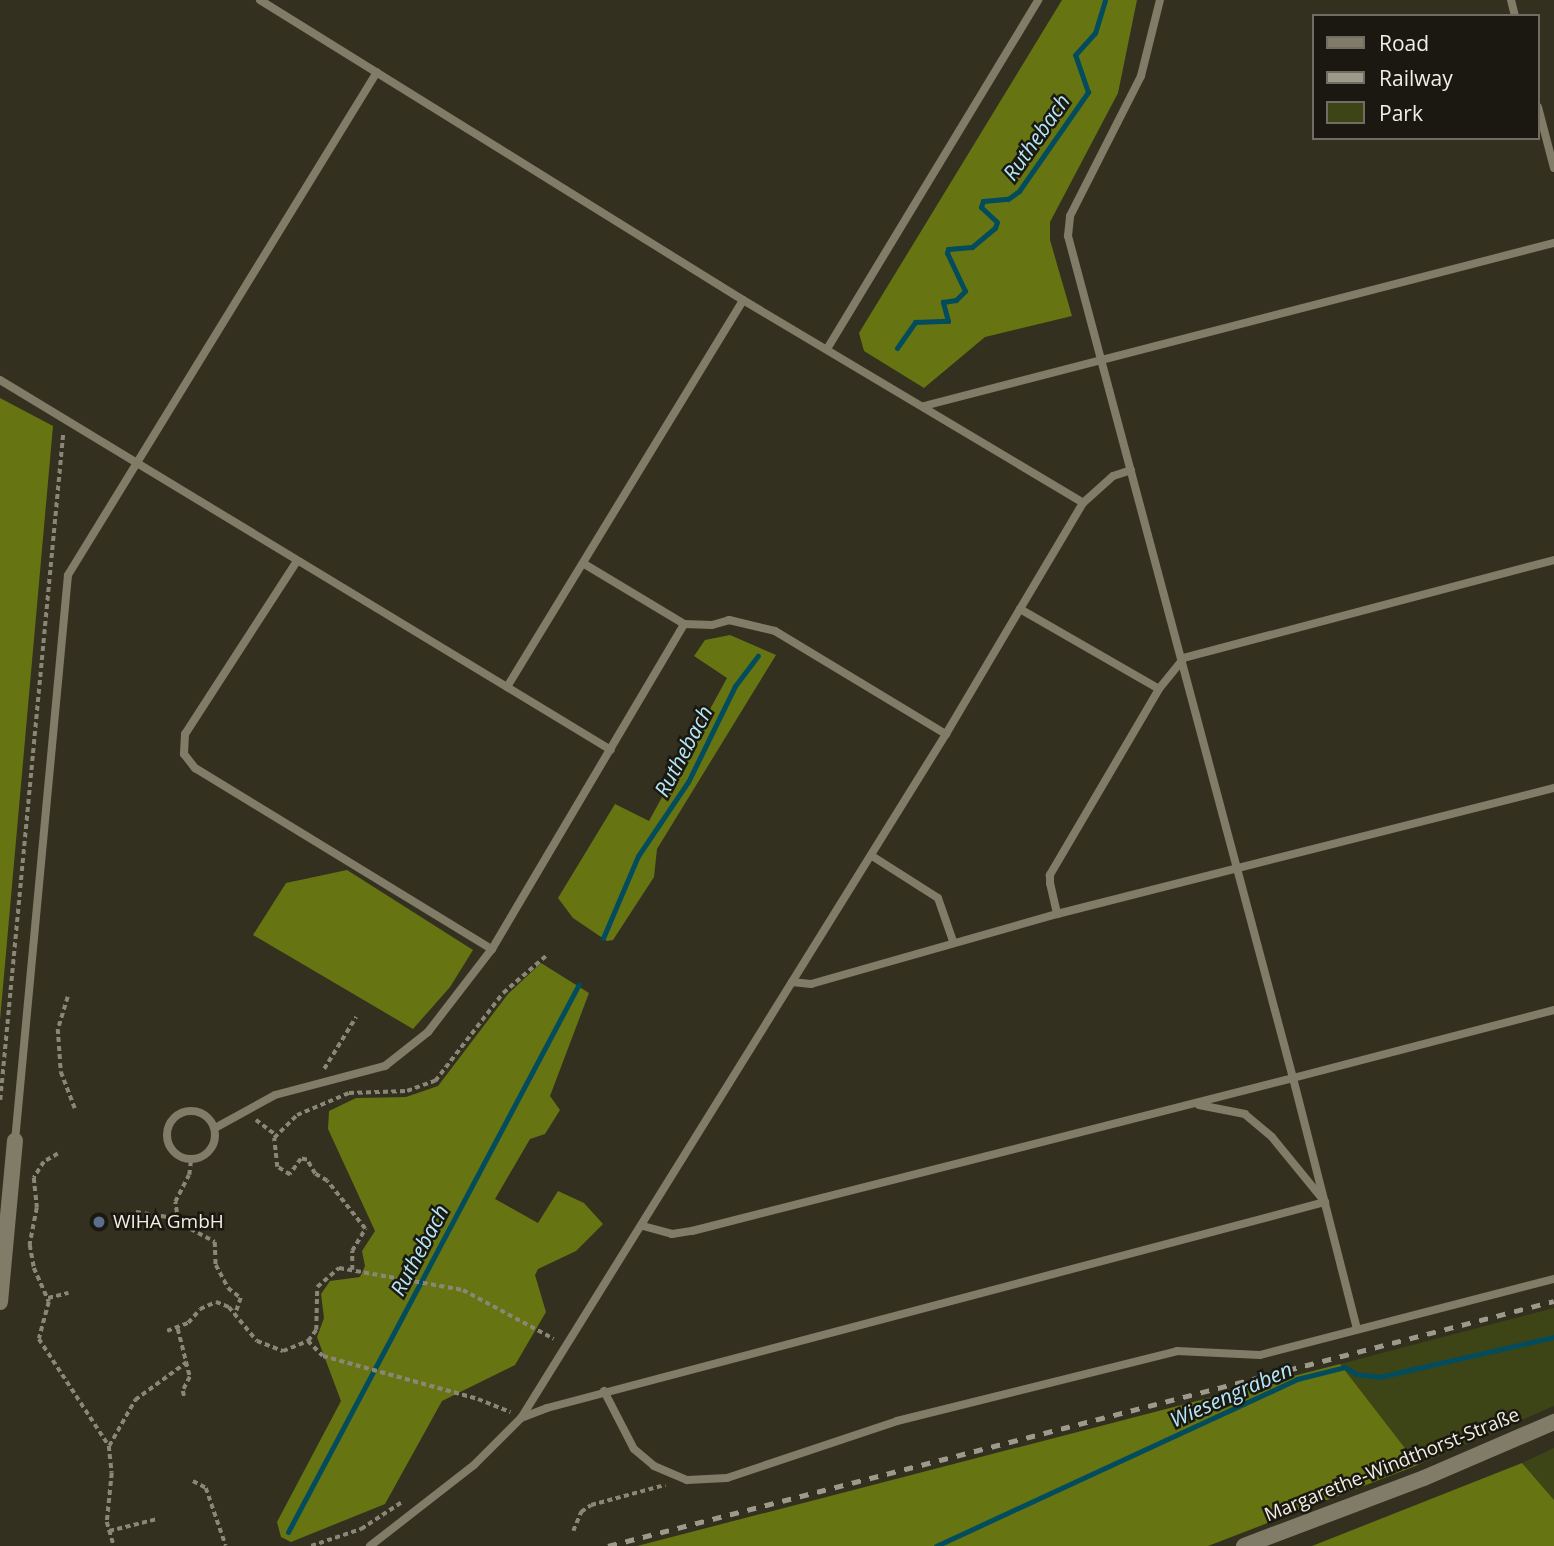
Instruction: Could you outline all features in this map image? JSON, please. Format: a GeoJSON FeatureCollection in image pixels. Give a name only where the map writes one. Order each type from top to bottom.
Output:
{"type":"FeatureCollection","features":[{"type":"Feature","properties":{"kind":"street"},"geometry":{"type":"LineString","coordinates":[[0,1302],[15,1141]]}},
{"type":"Feature","properties":{"kind":"street","name":"Margarethe-Windthorst-Straße"},"geometry":{"type":"LineString","coordinates":[[1244,1546],[1424,1478],[1554,1422]]}},
{"type":"Feature","properties":{"kind":"lane"},"geometry":{"type":"LineString","coordinates":[[260,0],[743,300],[1083,503]]}},
{"type":"Feature","properties":{"kind":"lane"},"geometry":{"type":"LineString","coordinates":[[827,349],[1038,0]]}},
{"type":"Feature","properties":{"kind":"lane"},"geometry":{"type":"LineString","coordinates":[[1160,0],[1141,76],[1070,216],[1068,236],[1184,659],[1357,1329]]}},
{"type":"Feature","properties":{"kind":"lane"},"geometry":{"type":"LineString","coordinates":[[15,1141],[68,575],[139,464],[377,72]]}},
{"type":"Feature","properties":{"kind":"lane"},"geometry":{"type":"LineString","coordinates":[[1540,115],[1554,168]]}},
{"type":"Feature","properties":{"kind":"lane"},"geometry":{"type":"LineString","coordinates":[[924,406],[1554,243]]}},
{"type":"Feature","properties":{"kind":"lane"},"geometry":{"type":"LineString","coordinates":[[507,687],[586,565],[743,300]]}},
{"type":"Feature","properties":{"kind":"lane"},"geometry":{"type":"LineString","coordinates":[[0,380],[611,750]]}},
{"type":"Feature","properties":{"kind":"lane"},"geometry":{"type":"LineString","coordinates":[[370,1546],[474,1465],[521,1418],[568,1348],[872,856],[1083,503],[1112,476],[1131,470]]}},
{"type":"Feature","properties":{"kind":"lane"},"geometry":{"type":"LineString","coordinates":[[1057,914],[1050,875],[1158,689],[1184,659],[1554,560]]}},
{"type":"Feature","properties":{"kind":"lane"},"geometry":{"type":"LineString","coordinates":[[297,561],[186,734],[184,754],[195,768],[492,949]]}},
{"type":"Feature","properties":{"kind":"lane"},"geometry":{"type":"LineString","coordinates":[[586,565],[684,624],[712,625],[729,620],[775,631],[946,734]]}},
{"type":"Feature","properties":{"kind":"lane"},"geometry":{"type":"LineString","coordinates":[[1020,609],[1158,689]]}},
{"type":"Feature","properties":{"kind":"lane"},"geometry":{"type":"LineString","coordinates":[[215,1128],[206,1115],[191,1110],[171,1121],[169,1143],[180,1156],[191,1158],[209,1151],[215,1128],[252,1106],[315,1084],[365,1073],[405,1053],[450,1007],[492,949],[684,624]]}},
{"type":"Feature","properties":{"kind":"lane"},"geometry":{"type":"LineString","coordinates":[[792,982],[811,984],[953,941],[1554,788]]}},
{"type":"Feature","properties":{"kind":"lane"},"geometry":{"type":"LineString","coordinates":[[872,856],[938,898],[953,941]]}},
{"type":"Feature","properties":{"kind":"lane"},"geometry":{"type":"LineString","coordinates":[[643,1226],[672,1234],[692,1231],[1196,1104],[1554,1010]]}},
{"type":"Feature","properties":{"kind":"lane"},"geometry":{"type":"LineString","coordinates":[[1196,1104],[1245,1114],[1272,1137],[1325,1202]]}},
{"type":"Feature","properties":{"kind":"lane"},"geometry":{"type":"LineString","coordinates":[[521,1418],[604,1391],[1325,1202]]}},
{"type":"Feature","properties":{"kind":"lane"},"geometry":{"type":"LineString","coordinates":[[604,1391],[634,1449],[654,1466],[679,1477],[727,1478],[897,1421],[1177,1351],[1260,1355],[1554,1279]]}},
{"type":"Feature","properties":{"kind":"path"},"geometry":{"type":"LineString","coordinates":[[0,1100],[64,419]]}},
{"type":"Feature","properties":{"kind":"path"},"geometry":{"type":"LineString","coordinates":[[352,1270],[352,1251],[365,1229],[327,1181],[314,1174],[307,1160],[302,1159],[290,1175],[277,1167],[276,1135],[297,1115],[349,1093],[407,1091],[435,1081],[503,993],[547,955]]}},
{"type":"Feature","properties":{"kind":"path"},"geometry":{"type":"LineString","coordinates":[[68,997],[58,1028],[61,1072],[75,1108]]}},
{"type":"Feature","properties":{"kind":"path"},"geometry":{"type":"LineString","coordinates":[[315,1084],[356,1017]]}},
{"type":"Feature","properties":{"kind":"path"},"geometry":{"type":"LineString","coordinates":[[252,1106],[261,1128],[276,1135]]}},
{"type":"Feature","properties":{"kind":"path"},"geometry":{"type":"LineString","coordinates":[[58,1154],[44,1162],[34,1178],[37,1208],[30,1245],[34,1268],[48,1298],[39,1332],[41,1347],[109,1446]]}},
{"type":"Feature","properties":{"kind":"path"},"geometry":{"type":"LineString","coordinates":[[178,1221],[175,1202],[189,1175],[191,1158]]}},
{"type":"Feature","properties":{"kind":"path"},"geometry":{"type":"LineString","coordinates":[[136,1212],[154,1212],[178,1221],[215,1242],[216,1265],[228,1288],[241,1298],[235,1315]]}},
{"type":"Feature","properties":{"kind":"path"},"geometry":{"type":"LineString","coordinates":[[167,1331],[178,1329],[216,1302],[235,1315],[257,1341],[283,1351],[308,1341],[319,1318],[317,1287],[321,1279],[338,1268],[433,1283],[477,1295],[568,1348]]}},
{"type":"Feature","properties":{"kind":"path"},"geometry":{"type":"LineString","coordinates":[[48,1298],[68,1293]]}},
{"type":"Feature","properties":{"kind":"path"},"geometry":{"type":"LineString","coordinates":[[178,1329],[190,1380],[183,1391],[185,1399]]}},
{"type":"Feature","properties":{"kind":"path"},"geometry":{"type":"LineString","coordinates":[[308,1341],[323,1356],[508,1411],[521,1418]]}},
{"type":"Feature","properties":{"kind":"path"},"geometry":{"type":"LineString","coordinates":[[114,1546],[109,1531],[109,1446],[135,1400],[187,1363]]}},
{"type":"Feature","properties":{"kind":"path"},"geometry":{"type":"LineString","coordinates":[[500,1419],[515,1403]]}},
{"type":"Feature","properties":{"kind":"path"},"geometry":{"type":"LineString","coordinates":[[573,1531],[581,1512],[592,1505],[668,1484],[679,1477]]}},
{"type":"Feature","properties":{"kind":"path"},"geometry":{"type":"LineString","coordinates":[[193,1481],[206,1488],[226,1546]]}},
{"type":"Feature","properties":{"kind":"path"},"geometry":{"type":"LineString","coordinates":[[311,1546],[361,1529],[411,1495]]}},
{"type":"Feature","properties":{"kind":"path"},"geometry":{"type":"LineString","coordinates":[[109,1531],[157,1519]]}},
{"type":"Feature","properties":{"kind":"green space"},"geometry":{"type":"Polygon","coordinates":[[[1062,0],[1137,0],[1118,93],[1050,222],[1050,240],[1072,316],[985,337],[924,388],[864,351],[859,333],[1062,0]]]}},
{"type":"Feature","properties":{"kind":"green space"},"geometry":{"type":"Polygon","coordinates":[[[0,398],[53,426],[0,1020],[0,398]]]}},
{"type":"Feature","properties":{"kind":"green space"},"geometry":{"type":"Polygon","coordinates":[[[730,635],[776,655],[657,849],[654,877],[613,940],[607,941],[573,918],[558,898],[615,804],[649,821],[727,678],[694,656],[705,640],[730,635]]]}},
{"type":"Feature","properties":{"kind":"green space"},"geometry":{"type":"Polygon","coordinates":[[[347,870],[473,950],[450,987],[413,1029],[253,935],[286,883],[347,870]]]}},
{"type":"Feature","properties":{"kind":"green space"},"geometry":{"type":"Polygon","coordinates":[[[541,963],[589,993],[550,1096],[560,1110],[545,1134],[530,1139],[495,1199],[538,1223],[558,1191],[584,1203],[603,1224],[576,1251],[538,1269],[535,1275],[546,1312],[515,1365],[442,1401],[385,1504],[291,1542],[281,1537],[277,1522],[341,1401],[317,1337],[324,1318],[321,1294],[330,1281],[360,1277],[365,1266],[362,1251],[375,1231],[328,1129],[329,1111],[356,1098],[406,1097],[438,1086],[508,994],[541,963]]]}},
{"type":"Feature","properties":{"kind":"green space"},"geometry":{"type":"Polygon","coordinates":[[[1554,1308],[1554,1406],[1418,1465],[1340,1364],[1554,1308]]]}},
{"type":"Feature","properties":{"kind":"green space"},"geometry":{"type":"Polygon","coordinates":[[[1340,1364],[1418,1465],[1208,1546],[637,1546],[1340,1364]]]}},
{"type":"Feature","properties":{"kind":"green space"},"geometry":{"type":"Polygon","coordinates":[[[1554,1448],[1554,1500],[1522,1463],[1554,1448]]]}},
{"type":"Feature","properties":{"kind":"green space"},"geometry":{"type":"Polygon","coordinates":[[[1522,1463],[1554,1500],[1554,1546],[1312,1546],[1522,1463]]]}},
{"type":"Feature","properties":{"kind":"waterway","name":"Ruthebach"},"geometry":{"type":"LineString","coordinates":[[897,348],[915,322],[948,321],[943,302],[956,300],[965,291],[947,253],[948,249],[972,247],[995,228],[997,222],[981,207],[983,201],[1008,199],[1019,191],[1088,92],[1075,55],[1095,33],[1105,0]]}},
{"type":"Feature","properties":{"kind":"waterway","name":"Ruthebach"},"geometry":{"type":"LineString","coordinates":[[603,938],[638,856],[688,782],[735,686],[758,656]]}},
{"type":"Feature","properties":{"kind":"waterway","name":"Ruthebach"},"geometry":{"type":"LineString","coordinates":[[288,1532],[579,984]]}},
{"type":"Feature","properties":{"kind":"waterway","name":"Wiesengraben"},"geometry":{"type":"LineString","coordinates":[[936,1546],[1297,1379],[1345,1367],[1356,1374],[1379,1377],[1554,1337]]}},
{"type":"Feature","properties":{"kind":"railway"},"geometry":{"type":"LineString","coordinates":[[608,1546],[1554,1301]]}},
{"type":"Feature","properties":{"kind":"place","name":"WIHA GmbH"},"geometry":{"type":"Point","coordinates":[99,1222]}}]}
